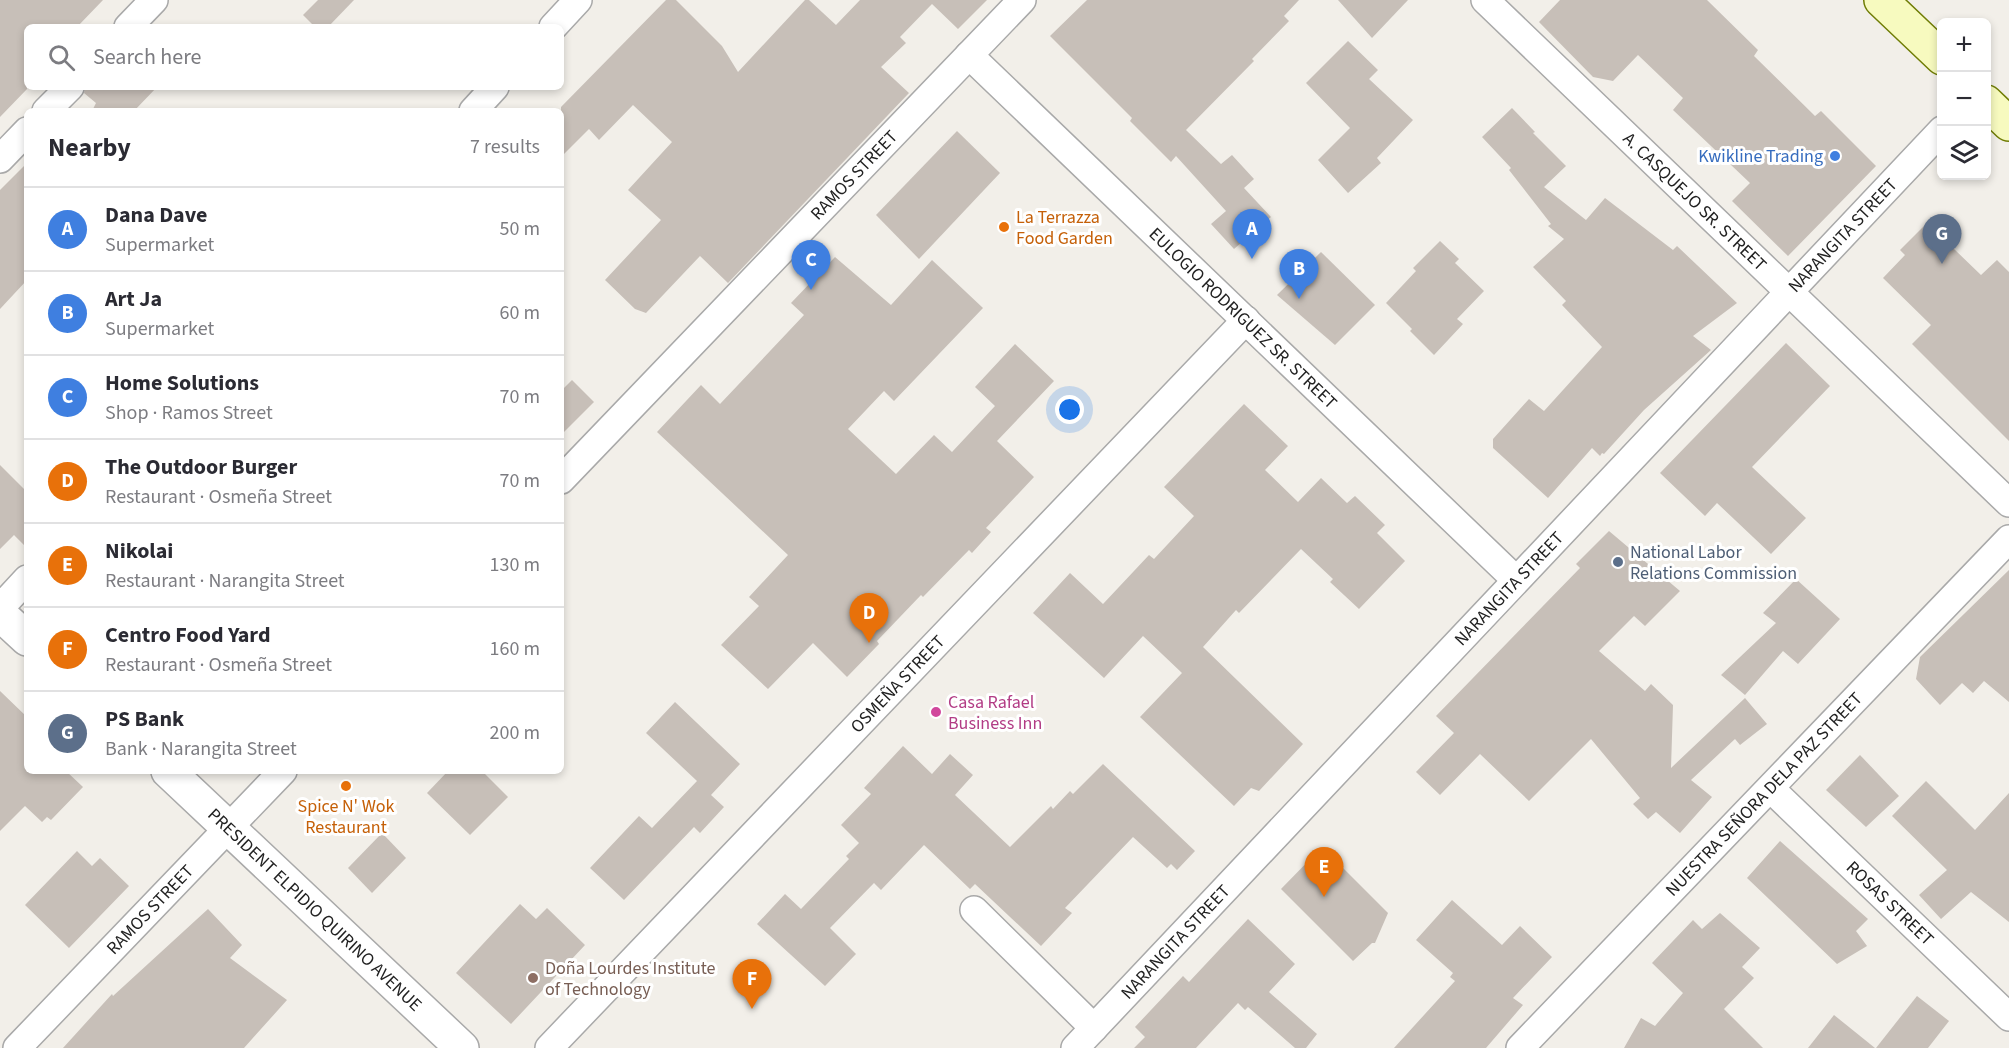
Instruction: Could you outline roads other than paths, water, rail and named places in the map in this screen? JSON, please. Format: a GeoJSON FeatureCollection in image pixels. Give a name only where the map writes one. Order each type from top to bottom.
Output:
{"type":"FeatureCollection","features":[{"type":"Feature","properties":{"kind":"main road"},"geometry":{"type":"LineString","coordinates":[[1881,0],[1937,54]]}},
{"type":"Feature","properties":{"kind":"main road"},"geometry":{"type":"LineString","coordinates":[[1991,107],[2009,124]]}},
{"type":"Feature","properties":{"kind":"street"},"geometry":{"type":"LineString","coordinates":[[131,24],[154,0]]}},
{"type":"Feature","properties":{"kind":"street"},"geometry":{"type":"LineString","coordinates":[[556,24],[578,0]]}},
{"type":"Feature","properties":{"kind":"street","name":"RAMOS STREET"},"geometry":{"type":"LineString","coordinates":[[564,477],[1022,0]]}},
{"type":"Feature","properties":{"kind":"street","name":"A. CASQUEJO SR. STREET"},"geometry":{"type":"LineString","coordinates":[[1485,0],[2009,503]]}},
{"type":"Feature","properties":{"kind":"street","name":"EULOGIO RODRIGUEZ SR. STREET"},"geometry":{"type":"LineString","coordinates":[[969,55],[1515,580]]}},
{"type":"Feature","properties":{"kind":"street"},"geometry":{"type":"LineString","coordinates":[[49,108],[67,90]]}},
{"type":"Feature","properties":{"kind":"street"},"geometry":{"type":"LineString","coordinates":[[476,108],[492,90]]}},
{"type":"Feature","properties":{"kind":"street"},"geometry":{"type":"LineString","coordinates":[[0,159],[24,134]]}},
{"type":"Feature","properties":{"kind":"street","name":"NARANGITA STREET"},"geometry":{"type":"LineString","coordinates":[[1075,1048],[1937,134]]}},
{"type":"Feature","properties":{"kind":"street","name":"OSMEÑA STREET"},"geometry":{"type":"LineString","coordinates":[[549,1048],[1246,320]]}},
{"type":"Feature","properties":{"kind":"street","name":"NUESTRA SEÑORA DELA PAZ STREET"},"geometry":{"type":"LineString","coordinates":[[1526,1046],[2009,539]]}},
{"type":"Feature","properties":{"kind":"street"},"geometry":{"type":"LineString","coordinates":[[0,608],[24,582]]}},
{"type":"Feature","properties":{"kind":"street"},"geometry":{"type":"LineString","coordinates":[[0,614],[24,636]]}},
{"type":"Feature","properties":{"kind":"street","name":"PRESIDENT ELPIDIO QUIRINO AVENUE"},"geometry":{"type":"LineString","coordinates":[[171,774],[462,1048]]}},
{"type":"Feature","properties":{"kind":"street","name":"RAMOS STREET"},"geometry":{"type":"LineString","coordinates":[[17,1048],[280,774]]}},
{"type":"Feature","properties":{"kind":"street","name":"ROSAS STREET"},"geometry":{"type":"LineString","coordinates":[[1771,789],[2009,1017]]}},
{"type":"Feature","properties":{"kind":"street"},"geometry":{"type":"LineString","coordinates":[[974,910],[1094,1028]]}},
{"type":"Feature","properties":{"kind":"place","name":"Kwikline Trading"},"geometry":{"type":"Point","coordinates":[1835,156]}},
{"type":"Feature","properties":{"kind":"place","name":"La Terrazza Food Garden"},"geometry":{"type":"Point","coordinates":[1004,227]}},
{"type":"Feature","properties":{"kind":"place","name":"Dana Dave"},"geometry":{"type":"Point","coordinates":[1252,259]}},
{"type":"Feature","properties":{"kind":"place","name":"PS Bank"},"geometry":{"type":"Point","coordinates":[1942,264]}},
{"type":"Feature","properties":{"kind":"place","name":"Home Solutions"},"geometry":{"type":"Point","coordinates":[811,290]}},
{"type":"Feature","properties":{"kind":"place","name":"Art Ja"},"geometry":{"type":"Point","coordinates":[1299,299]}},
{"type":"Feature","properties":{"kind":"place","name":"National Labor Relations Commission"},"geometry":{"type":"Point","coordinates":[1618,562]}},
{"type":"Feature","properties":{"kind":"place","name":"The Outdoor Burger"},"geometry":{"type":"Point","coordinates":[869,643]}},
{"type":"Feature","properties":{"kind":"place","name":"Casa Rafael Business Inn"},"geometry":{"type":"Point","coordinates":[936,712]}},
{"type":"Feature","properties":{"kind":"place","name":"Spice N' Wok Restaurant"},"geometry":{"type":"Point","coordinates":[346,786]}},
{"type":"Feature","properties":{"kind":"place","name":"Nikolai"},"geometry":{"type":"Point","coordinates":[1324,897]}},
{"type":"Feature","properties":{"kind":"place","name":"Doña Lourdes Institute of Technology"},"geometry":{"type":"Point","coordinates":[533,978]}},
{"type":"Feature","properties":{"kind":"place","name":"Centro Food Yard"},"geometry":{"type":"Point","coordinates":[752,1009]}}]}
